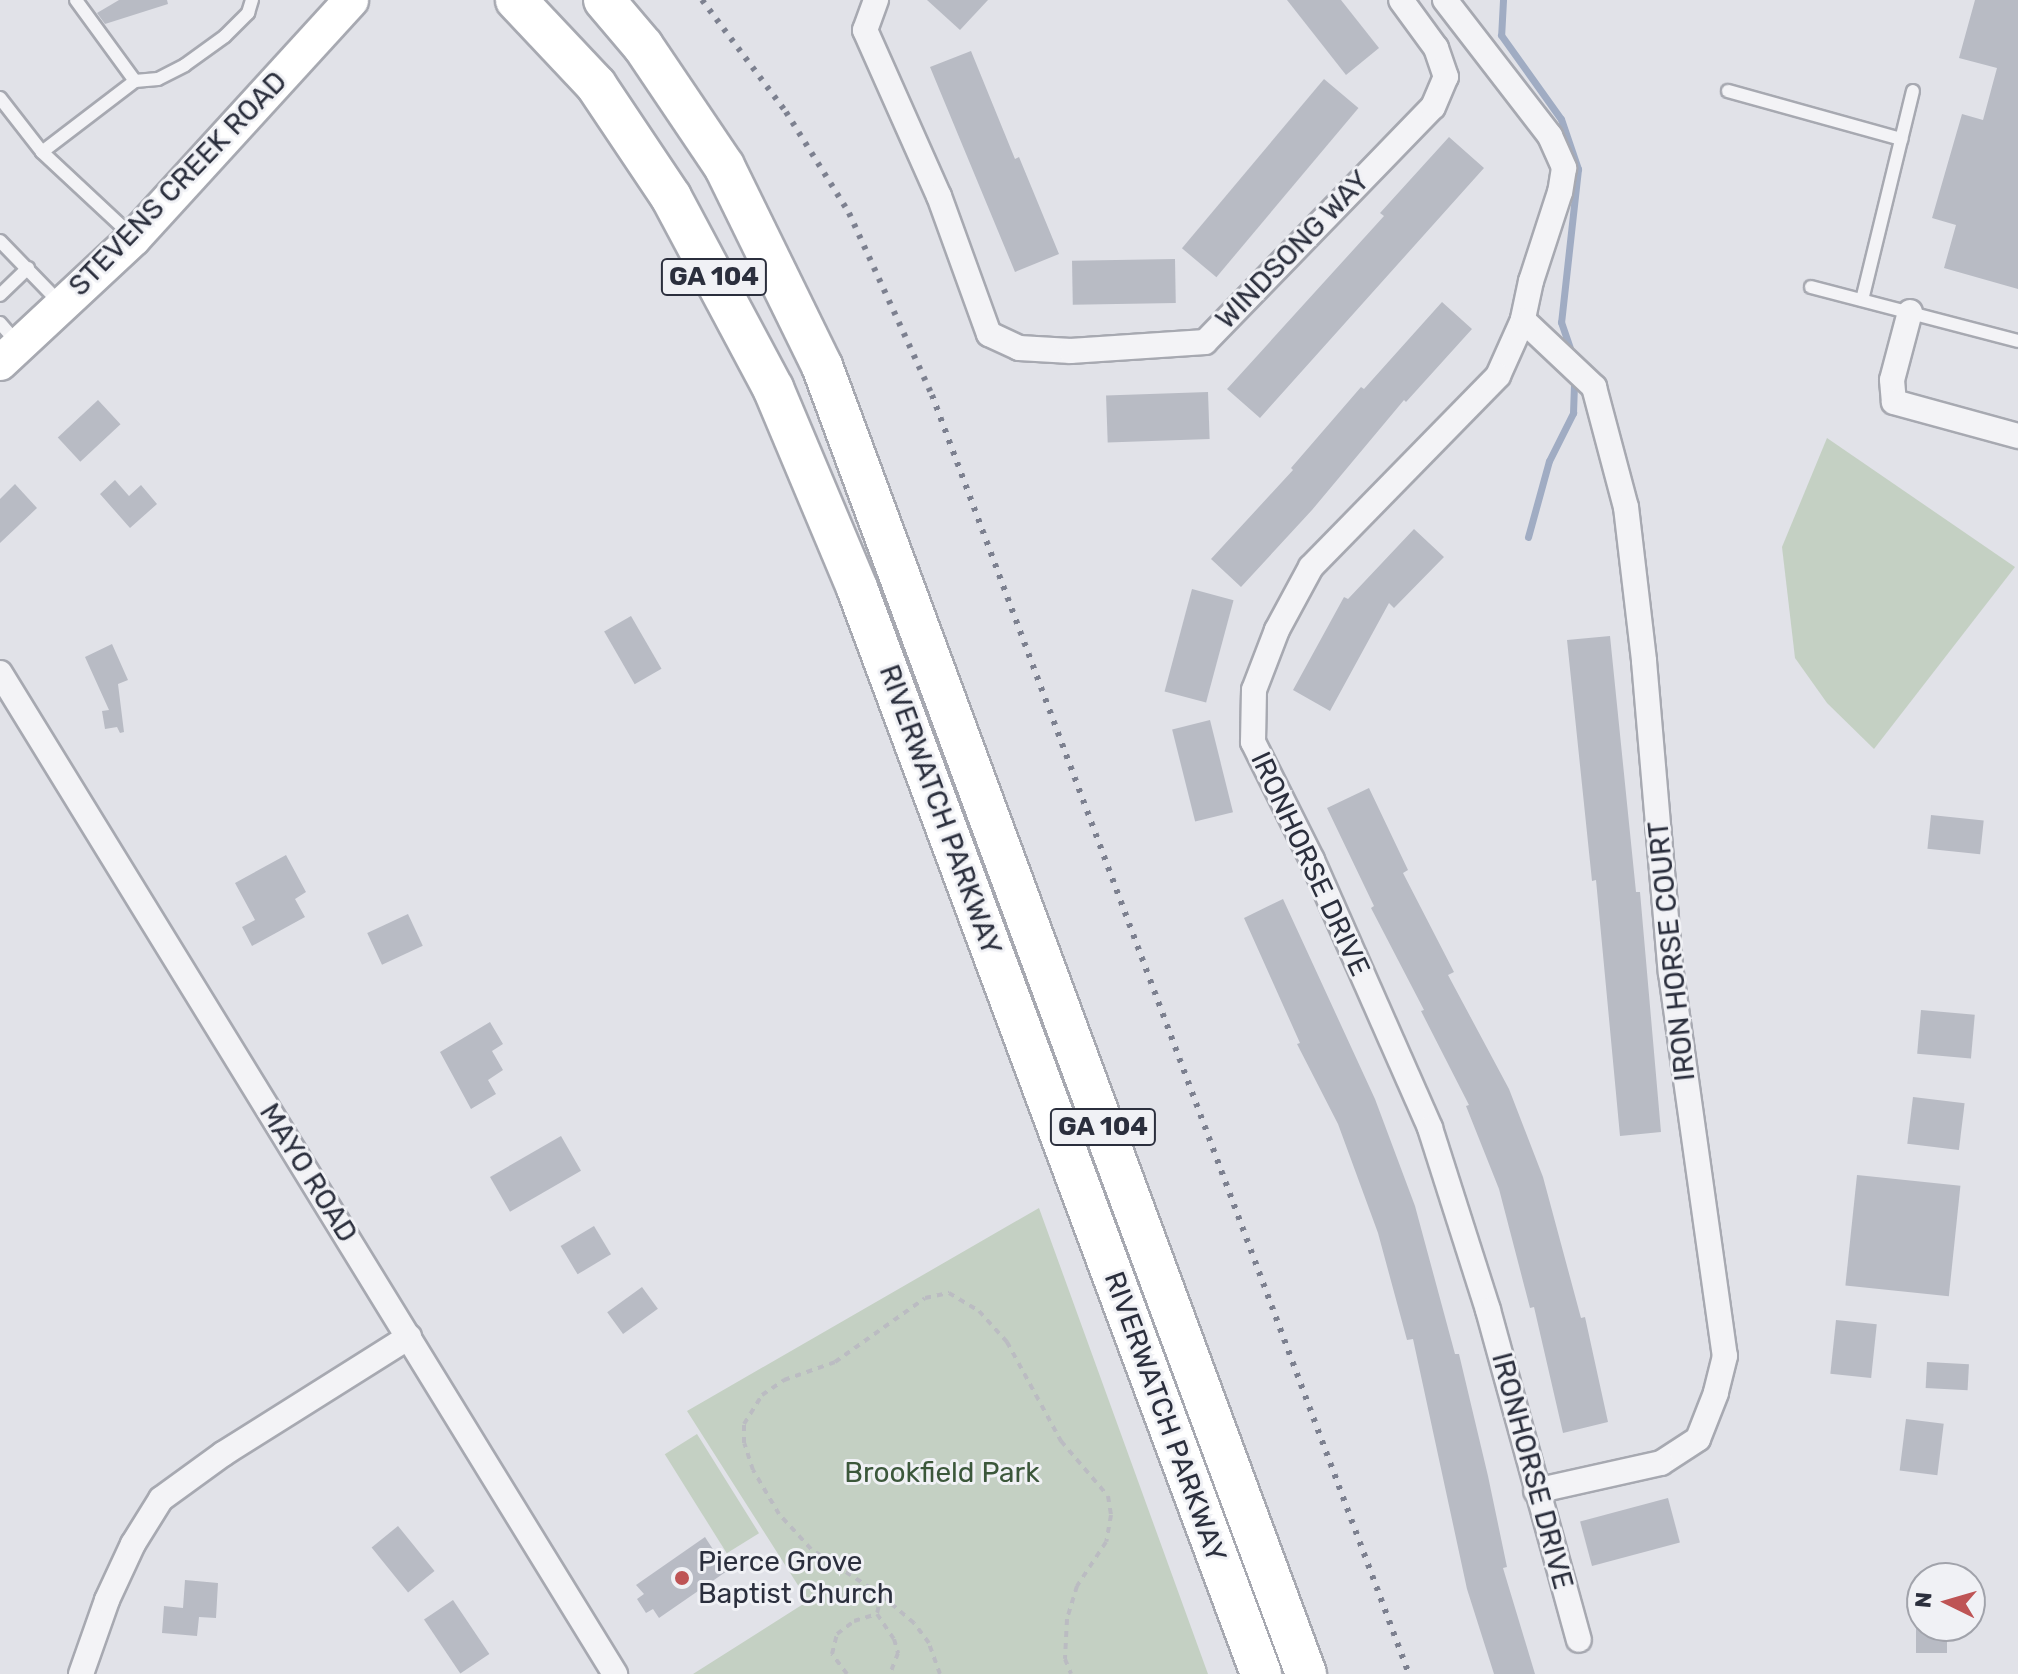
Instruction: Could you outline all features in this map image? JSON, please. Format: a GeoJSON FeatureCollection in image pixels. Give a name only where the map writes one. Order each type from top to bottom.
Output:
{"type":"FeatureCollection","features":[{"type":"Feature","properties":{"kind":"main road","name":"RIVERWATCH PARKWAY"},"geometry":{"type":"LineString","coordinates":[[516,0],[596,85],[671,197],[773,388],[857,588],[1261,1674]]}},
{"type":"Feature","properties":{"kind":"main road","name":"RIVERWATCH PARKWAY"},"geometry":{"type":"LineString","coordinates":[[604,0],[643,46],[724,166],[822,366],[1306,1674]]}},
{"type":"Feature","properties":{"kind":"street","name":"STEVENS CREEK ROAD"},"geometry":{"type":"LineString","coordinates":[[6,344],[62,305],[134,238],[351,0]]}},
{"type":"Feature","properties":{"kind":"street","name":"WINDSONG WAY"},"geometry":{"type":"LineString","coordinates":[[876,0],[865,30],[939,196],[989,334],[1019,348],[1071,351],[1205,342],[1433,107],[1446,77],[1436,48],[1401,0]]}},
{"type":"Feature","properties":{"kind":"street","name":"IRONHORSE DRIVE"},"geometry":{"type":"LineString","coordinates":[[1445,0],[1550,136],[1564,168],[1523,320],[1498,376],[1311,567],[1277,630],[1254,690],[1253,742],[1312,860],[1430,1128],[1488,1310],[1579,1640]]}},
{"type":"Feature","properties":{"kind":"street"},"geometry":{"type":"LineString","coordinates":[[1910,312],[1892,380],[1894,402],[2018,436]]}},
{"type":"Feature","properties":{"kind":"street","name":"IRON HORSE COURT"},"geometry":{"type":"LineString","coordinates":[[1523,320],[1562,361],[1594,387],[1626,507],[1644,661],[1671,973],[1725,1356],[1716,1393],[1698,1439],[1661,1463],[1536,1491]]}},
{"type":"Feature","properties":{"kind":"street","name":"MAYO ROAD"},"geometry":{"type":"LineString","coordinates":[[0,673],[615,1674]]}},
{"type":"Feature","properties":{"kind":"street"},"geometry":{"type":"LineString","coordinates":[[81,1674],[107,1600],[133,1544],[161,1499],[223,1454],[409,1337]]}},
{"type":"Feature","properties":{"kind":"lane"},"geometry":{"type":"LineString","coordinates":[[76,0],[135,81]]}},
{"type":"Feature","properties":{"kind":"lane"},"geometry":{"type":"LineString","coordinates":[[42,152],[135,81],[158,79],[185,65],[225,36],[248,13],[252,0]]}},
{"type":"Feature","properties":{"kind":"lane"},"geometry":{"type":"LineString","coordinates":[[1728,91],[1901,139]]}},
{"type":"Feature","properties":{"kind":"lane"},"geometry":{"type":"LineString","coordinates":[[1862,300],[1913,91]]}},
{"type":"Feature","properties":{"kind":"lane"},"geometry":{"type":"LineString","coordinates":[[0,98],[42,152],[134,238]]}},
{"type":"Feature","properties":{"kind":"lane"},"geometry":{"type":"LineString","coordinates":[[0,241],[62,305]]}},
{"type":"Feature","properties":{"kind":"lane"},"geometry":{"type":"LineString","coordinates":[[0,295],[28,268]]}},
{"type":"Feature","properties":{"kind":"lane"},"geometry":{"type":"LineString","coordinates":[[1811,287],[2018,341]]}},
{"type":"Feature","properties":{"kind":"path"},"geometry":{"type":"LineString","coordinates":[[940,1674],[921,1632],[881,1595],[811,1549],[779,1514],[753,1470],[744,1443],[744,1424],[762,1395],[784,1380],[835,1362],[925,1298],[949,1293],[979,1311],[1007,1342],[1061,1441],[1108,1496],[1111,1515],[1106,1542],[1077,1586],[1067,1619],[1065,1659],[1071,1674]]}},
{"type":"Feature","properties":{"kind":"path"},"geometry":{"type":"LineString","coordinates":[[881,1595],[877,1614],[896,1646],[897,1659],[890,1674]]}},
{"type":"Feature","properties":{"kind":"path"},"geometry":{"type":"LineString","coordinates":[[847,1674],[833,1661],[832,1646],[837,1634],[854,1621],[877,1614]]}},
{"type":"Feature","properties":{"kind":"green space"},"geometry":{"type":"Polygon","coordinates":[[[1827,438],[2015,567],[1874,749],[1827,703],[1795,658],[1782,547],[1827,438]]]}},
{"type":"Feature","properties":{"kind":"green space","name":"Brookfield Park"},"geometry":{"type":"Polygon","coordinates":[[[1039,1208],[1208,1674],[693,1674],[808,1601],[687,1411],[1039,1208]]]}},
{"type":"Feature","properties":{"kind":"green space"},"geometry":{"type":"Polygon","coordinates":[[[697,1434],[759,1533],[727,1553],[665,1454],[697,1434]]]}},
{"type":"Feature","properties":{"kind":"building"},"geometry":{"type":"Polygon","coordinates":[[[119,0],[167,0],[168,4],[105,24],[97,13],[119,0]]]}},
{"type":"Feature","properties":{"kind":"building"},"geometry":{"type":"Polygon","coordinates":[[[927,0],[988,0],[960,30],[927,0]]]}},
{"type":"Feature","properties":{"kind":"building"},"geometry":{"type":"Polygon","coordinates":[[[1287,0],[1341,0],[1379,48],[1346,75],[1287,0]]]}},
{"type":"Feature","properties":{"kind":"building"},"geometry":{"type":"Polygon","coordinates":[[[1975,0],[2018,0],[2018,289],[1944,268],[1956,225],[1932,218],[1962,114],[1983,120],[1997,68],[1959,58],[1975,0]]]}},
{"type":"Feature","properties":{"kind":"building"},"geometry":{"type":"Polygon","coordinates":[[[971,51],[1015,159],[1019,157],[1059,254],[1015,272],[930,67],[971,51]]]}},
{"type":"Feature","properties":{"kind":"building"},"geometry":{"type":"Polygon","coordinates":[[[1324,79],[1358,108],[1216,277],[1182,248],[1324,79]]]}},
{"type":"Feature","properties":{"kind":"building"},"geometry":{"type":"Polygon","coordinates":[[[1449,137],[1484,168],[1260,418],[1227,389],[1384,216],[1380,213],[1449,137]]]}},
{"type":"Feature","properties":{"kind":"building"},"geometry":{"type":"Polygon","coordinates":[[[1175,259],[1176,303],[1073,305],[1072,261],[1175,259]]]}},
{"type":"Feature","properties":{"kind":"building"},"geometry":{"type":"Polygon","coordinates":[[[1442,302],[1472,329],[1406,402],[1404,400],[1312,510],[1241,587],[1211,559],[1293,470],[1291,468],[1361,387],[1364,389],[1442,302]]]}},
{"type":"Feature","properties":{"kind":"building"},"geometry":{"type":"Polygon","coordinates":[[[1208,392],[1210,439],[1108,443],[1106,396],[1208,392]]]}},
{"type":"Feature","properties":{"kind":"building"},"geometry":{"type":"Polygon","coordinates":[[[98,400],[121,424],[80,462],[58,438],[98,400]]]}},
{"type":"Feature","properties":{"kind":"building"},"geometry":{"type":"Polygon","coordinates":[[[115,480],[129,496],[141,485],[157,504],[130,528],[100,494],[115,480]]]}},
{"type":"Feature","properties":{"kind":"building"},"geometry":{"type":"Polygon","coordinates":[[[15,484],[37,508],[0,543],[0,499],[15,484]]]}},
{"type":"Feature","properties":{"kind":"building"},"geometry":{"type":"Polygon","coordinates":[[[1414,529],[1444,557],[1394,608],[1389,603],[1330,711],[1293,690],[1344,597],[1348,599],[1414,529]]]}},
{"type":"Feature","properties":{"kind":"building"},"geometry":{"type":"Polygon","coordinates":[[[1192,589],[1234,600],[1206,703],[1165,691],[1192,589]]]}},
{"type":"Feature","properties":{"kind":"building"},"geometry":{"type":"Polygon","coordinates":[[[631,616],[662,669],[635,684],[604,632],[631,616]]]}},
{"type":"Feature","properties":{"kind":"building"},"geometry":{"type":"Polygon","coordinates":[[[1610,636],[1636,892],[1640,892],[1661,1132],[1620,1136],[1596,880],[1592,881],[1567,640],[1610,636]]]}},
{"type":"Feature","properties":{"kind":"building"},"geometry":{"type":"Polygon","coordinates":[[[112,644],[128,680],[118,684],[124,732],[120,733],[117,727],[105,729],[102,711],[109,710],[85,657],[112,644]]]}},
{"type":"Feature","properties":{"kind":"building"},"geometry":{"type":"Polygon","coordinates":[[[1210,720],[1233,812],[1195,822],[1172,729],[1210,720]]]}},
{"type":"Feature","properties":{"kind":"building"},"geometry":{"type":"Polygon","coordinates":[[[1369,788],[1408,870],[1403,873],[1454,972],[1448,975],[1509,1089],[1543,1177],[1581,1318],[1585,1317],[1608,1422],[1563,1433],[1534,1307],[1530,1308],[1499,1189],[1466,1106],[1469,1105],[1371,908],[1374,906],[1327,808],[1369,788]]]}},
{"type":"Feature","properties":{"kind":"building"},"geometry":{"type":"Polygon","coordinates":[[[1931,815],[1984,821],[1980,854],[1927,849],[1931,815]]]}},
{"type":"Feature","properties":{"kind":"building"},"geometry":{"type":"Polygon","coordinates":[[[286,855],[306,892],[295,899],[305,917],[252,946],[242,927],[255,920],[235,883],[286,855]]]}},
{"type":"Feature","properties":{"kind":"building"},"geometry":{"type":"Polygon","coordinates":[[[1283,899],[1375,1099],[1415,1206],[1455,1354],[1459,1354],[1507,1567],[1503,1568],[1535,1674],[1494,1674],[1467,1589],[1413,1339],[1407,1340],[1378,1233],[1338,1124],[1297,1044],[1300,1043],[1244,918],[1283,899]]]}},
{"type":"Feature","properties":{"kind":"building"},"geometry":{"type":"Polygon","coordinates":[[[408,914],[423,946],[382,965],[367,933],[408,914]]]}},
{"type":"Feature","properties":{"kind":"building"},"geometry":{"type":"Polygon","coordinates":[[[1921,1010],[1975,1015],[1971,1059],[1917,1054],[1921,1010]]]}},
{"type":"Feature","properties":{"kind":"building"},"geometry":{"type":"Polygon","coordinates":[[[490,1022],[503,1044],[492,1051],[503,1070],[488,1080],[496,1094],[471,1109],[440,1052],[490,1022]]]}},
{"type":"Feature","properties":{"kind":"building"},"geometry":{"type":"Polygon","coordinates":[[[1913,1097],[1965,1103],[1959,1150],[1907,1144],[1913,1097]]]}},
{"type":"Feature","properties":{"kind":"building"},"geometry":{"type":"Polygon","coordinates":[[[561,1136],[581,1171],[510,1212],[490,1177],[561,1136]]]}},
{"type":"Feature","properties":{"kind":"building"},"geometry":{"type":"Polygon","coordinates":[[[1857,1175],[1960,1186],[1949,1296],[1845,1285],[1857,1175]]]}},
{"type":"Feature","properties":{"kind":"building"},"geometry":{"type":"Polygon","coordinates":[[[594,1226],[611,1254],[578,1274],[561,1246],[594,1226]]]}},
{"type":"Feature","properties":{"kind":"building"},"geometry":{"type":"Polygon","coordinates":[[[642,1287],[658,1309],[623,1334],[607,1312],[642,1287]]]}},
{"type":"Feature","properties":{"kind":"building"},"geometry":{"type":"Polygon","coordinates":[[[1836,1320],[1877,1324],[1871,1378],[1830,1374],[1836,1320]]]}},
{"type":"Feature","properties":{"kind":"building"},"geometry":{"type":"Polygon","coordinates":[[[1927,1362],[1969,1364],[1968,1390],[1926,1388],[1927,1362]]]}},
{"type":"Feature","properties":{"kind":"building"},"geometry":{"type":"Polygon","coordinates":[[[1906,1419],[1944,1424],[1937,1475],[1900,1471],[1906,1419]]]}},
{"type":"Feature","properties":{"kind":"building"},"geometry":{"type":"Polygon","coordinates":[[[1668,1498],[1680,1542],[1592,1566],[1580,1522],[1668,1498]]]}},
{"type":"Feature","properties":{"kind":"building"},"geometry":{"type":"Polygon","coordinates":[[[398,1526],[435,1571],[408,1592],[372,1547],[398,1526]]]}},
{"type":"Feature","properties":{"kind":"building","name":"Pierce Grove Baptist Church"},"geometry":{"type":"Polygon","coordinates":[[[705,1537],[727,1571],[659,1618],[653,1609],[646,1613],[637,1599],[644,1594],[636,1585],[705,1537]]]}},
{"type":"Feature","properties":{"kind":"building"},"geometry":{"type":"Polygon","coordinates":[[[185,1580],[218,1583],[216,1618],[199,1617],[197,1636],[162,1633],[164,1606],[183,1608],[185,1580]]]}},
{"type":"Feature","properties":{"kind":"building"},"geometry":{"type":"Polygon","coordinates":[[[453,1600],[489,1654],[460,1673],[424,1620],[453,1600]]]}},
{"type":"Feature","properties":{"kind":"building"},"geometry":{"type":"Polygon","coordinates":[[[1916,1642],[1947,1642],[1947,1653],[1916,1653],[1916,1642]]]}},
{"type":"Feature","properties":{"kind":"waterway"},"geometry":{"type":"LineString","coordinates":[[1503,0],[1501,35],[1561,119],[1578,169],[1561,322],[1574,359]]}},
{"type":"Feature","properties":{"kind":"waterway"},"geometry":{"type":"LineString","coordinates":[[1528,537],[1549,461],[1573,413],[1574,375]]}},
{"type":"Feature","properties":{"kind":"railway"},"geometry":{"type":"LineString","coordinates":[[702,0],[786,112],[849,213],[932,395],[1409,1674]]}},
{"type":"Feature","properties":{"kind":"place","name":"Pierce Grove Baptist Church"},"geometry":{"type":"Point","coordinates":[682,1578]}}]}
